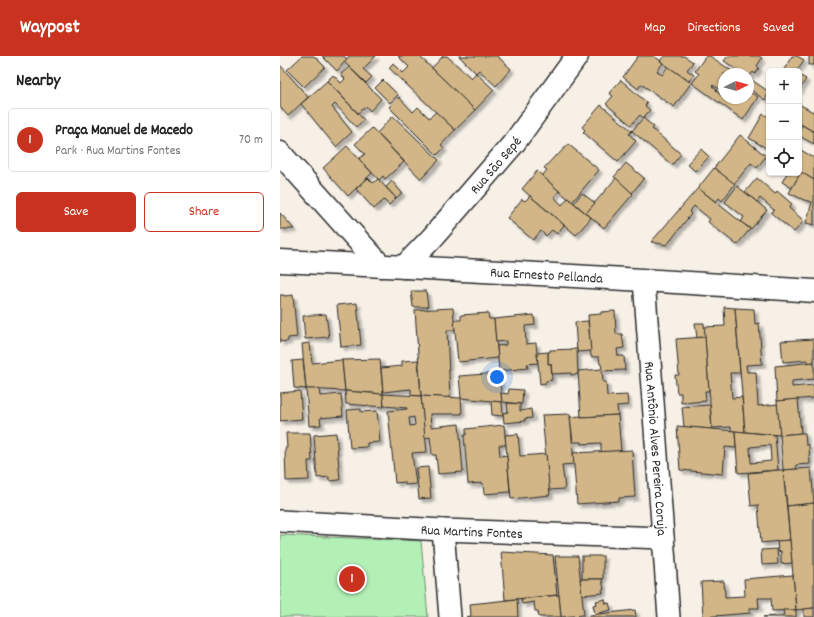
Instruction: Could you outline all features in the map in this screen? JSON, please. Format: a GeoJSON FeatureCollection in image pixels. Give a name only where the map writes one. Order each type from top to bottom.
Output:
{"type":"FeatureCollection","features":[{"type":"Feature","properties":{"kind":"street","name":"Rua São Sepé"},"geometry":{"type":"LineString","coordinates":[[404,267],[432,238],[514,143],[577,56]]}},
{"type":"Feature","properties":{"kind":"street"},"geometry":{"type":"LineString","coordinates":[[280,153],[381,266]]}},
{"type":"Feature","properties":{"kind":"street","name":"Rua Ernesto Pellanda"},"geometry":{"type":"LineString","coordinates":[[280,261],[644,280],[814,291]]}},
{"type":"Feature","properties":{"kind":"street","name":"Rua Antônio Alves Pereira Coruja"},"geometry":{"type":"LineString","coordinates":[[644,280],[669,617]]}},
{"type":"Feature","properties":{"kind":"street","name":"Rua Martins Fontes"},"geometry":{"type":"LineString","coordinates":[[280,521],[443,530],[663,538]]}},
{"type":"Feature","properties":{"kind":"street"},"geometry":{"type":"LineString","coordinates":[[443,530],[450,617]]}},
{"type":"Feature","properties":{"kind":"green space"},"geometry":{"type":"Polygon","coordinates":[[[280,535],[421,541],[428,617],[280,617],[280,535]]]}},
{"type":"Feature","properties":{"kind":"building"},"geometry":{"type":"Polygon","coordinates":[[[302,56],[314,56],[325,67],[304,87],[287,70],[302,56]]]}},
{"type":"Feature","properties":{"kind":"building"},"geometry":{"type":"Polygon","coordinates":[[[322,56],[344,56],[347,59],[337,71],[322,56]]]}},
{"type":"Feature","properties":{"kind":"building"},"geometry":{"type":"Polygon","coordinates":[[[349,56],[376,56],[363,69],[372,77],[366,83],[344,62],[349,56]]]}},
{"type":"Feature","properties":{"kind":"building"},"geometry":{"type":"Polygon","coordinates":[[[398,56],[419,56],[476,110],[455,130],[389,68],[393,63],[403,73],[409,67],[398,56]]]}},
{"type":"Feature","properties":{"kind":"building"},"geometry":{"type":"Polygon","coordinates":[[[443,56],[447,56],[471,78],[476,73],[494,90],[475,110],[432,68],[443,56]]]}},
{"type":"Feature","properties":{"kind":"building"},"geometry":{"type":"Polygon","coordinates":[[[459,56],[497,56],[511,69],[496,86],[479,70],[476,73],[459,56]]]}},
{"type":"Feature","properties":{"kind":"building"},"geometry":{"type":"Polygon","coordinates":[[[638,56],[654,56],[663,63],[657,71],[662,75],[668,66],[691,83],[674,107],[641,84],[638,89],[623,77],[638,56]]]}},
{"type":"Feature","properties":{"kind":"building"},"geometry":{"type":"Polygon","coordinates":[[[664,56],[684,56],[693,62],[687,70],[694,75],[689,81],[660,61],[664,56]]]}},
{"type":"Feature","properties":{"kind":"building"},"geometry":{"type":"Polygon","coordinates":[[[706,56],[710,56],[727,68],[718,68],[718,88],[713,85],[712,86],[718,92],[718,102],[692,83],[699,74],[695,71],[706,56]]]}},
{"type":"Feature","properties":{"kind":"building"},"geometry":{"type":"Polygon","coordinates":[[[728,56],[759,56],[762,58],[757,66],[759,68],[755,74],[754,68],[734,68],[724,61],[728,56]]]}},
{"type":"Feature","properties":{"kind":"building"},"geometry":{"type":"Polygon","coordinates":[[[792,56],[797,56],[804,60],[798,68],[785,68],[792,56]]]}},
{"type":"Feature","properties":{"kind":"building"},"geometry":{"type":"Polygon","coordinates":[[[809,56],[814,56],[814,65],[809,65],[809,56]]]}},
{"type":"Feature","properties":{"kind":"building"},"geometry":{"type":"Polygon","coordinates":[[[280,65],[308,97],[288,116],[280,107],[280,65]]]}},
{"type":"Feature","properties":{"kind":"building"},"geometry":{"type":"Polygon","coordinates":[[[349,67],[381,99],[370,111],[366,106],[358,113],[327,81],[333,75],[341,83],[345,79],[341,74],[349,67]]]}},
{"type":"Feature","properties":{"kind":"building"},"geometry":{"type":"Polygon","coordinates":[[[802,77],[806,79],[802,86],[802,77]]]}},
{"type":"Feature","properties":{"kind":"building"},"geometry":{"type":"Polygon","coordinates":[[[383,80],[398,95],[390,103],[375,88],[383,80]]]}},
{"type":"Feature","properties":{"kind":"building"},"geometry":{"type":"Polygon","coordinates":[[[621,80],[647,103],[645,106],[650,110],[643,118],[640,115],[631,125],[606,104],[613,96],[609,93],[621,80]]]}},
{"type":"Feature","properties":{"kind":"building"},"geometry":{"type":"Polygon","coordinates":[[[327,81],[364,120],[356,127],[335,104],[332,107],[352,132],[336,147],[301,104],[327,81]]]}},
{"type":"Feature","properties":{"kind":"building"},"geometry":{"type":"Polygon","coordinates":[[[754,82],[766,90],[765,100],[754,92],[754,82]]]}},
{"type":"Feature","properties":{"kind":"building"},"geometry":{"type":"Polygon","coordinates":[[[754,95],[758,97],[754,103],[754,95]]]}},
{"type":"Feature","properties":{"kind":"building"},"geometry":{"type":"Polygon","coordinates":[[[399,97],[413,112],[418,107],[429,118],[436,112],[455,130],[441,145],[444,148],[437,155],[389,107],[399,97]]]}},
{"type":"Feature","properties":{"kind":"building"},"geometry":{"type":"Polygon","coordinates":[[[721,104],[753,104],[743,120],[721,104]]]}},
{"type":"Feature","properties":{"kind":"building"},"geometry":{"type":"Polygon","coordinates":[[[601,105],[632,131],[629,134],[636,141],[618,162],[583,132],[585,130],[582,127],[601,105]]]}},
{"type":"Feature","properties":{"kind":"building"},"geometry":{"type":"Polygon","coordinates":[[[802,106],[813,112],[814,110],[814,132],[802,125],[802,106]]]}},
{"type":"Feature","properties":{"kind":"building"},"geometry":{"type":"Polygon","coordinates":[[[763,114],[766,116],[766,148],[749,138],[763,114]]]}},
{"type":"Feature","properties":{"kind":"building"},"geometry":{"type":"Polygon","coordinates":[[[393,116],[439,160],[421,179],[377,133],[393,116]]]}},
{"type":"Feature","properties":{"kind":"building"},"geometry":{"type":"Polygon","coordinates":[[[643,118],[654,127],[652,129],[681,154],[672,165],[632,131],[643,118]]]}},
{"type":"Feature","properties":{"kind":"building"},"geometry":{"type":"Polygon","coordinates":[[[802,125],[814,132],[814,144],[802,138],[802,125]]]}},
{"type":"Feature","properties":{"kind":"building"},"geometry":{"type":"Polygon","coordinates":[[[372,128],[404,162],[385,179],[383,176],[379,180],[359,159],[365,154],[355,144],[372,128]]]}},
{"type":"Feature","properties":{"kind":"building"},"geometry":{"type":"Polygon","coordinates":[[[740,135],[766,156],[757,168],[751,163],[734,184],[714,168],[740,135]]]}},
{"type":"Feature","properties":{"kind":"building"},"geometry":{"type":"Polygon","coordinates":[[[568,144],[599,170],[572,202],[542,176],[547,170],[544,168],[568,144]]]}},
{"type":"Feature","properties":{"kind":"building"},"geometry":{"type":"Polygon","coordinates":[[[347,146],[372,173],[348,196],[323,168],[347,146]]]}},
{"type":"Feature","properties":{"kind":"building"},"geometry":{"type":"Polygon","coordinates":[[[701,149],[709,157],[695,171],[687,164],[701,149]]]}},
{"type":"Feature","properties":{"kind":"building"},"geometry":{"type":"Polygon","coordinates":[[[802,151],[814,158],[814,180],[802,173],[802,151]]]}},
{"type":"Feature","properties":{"kind":"building"},"geometry":{"type":"Polygon","coordinates":[[[626,163],[644,178],[632,193],[614,177],[626,163]]]}},
{"type":"Feature","properties":{"kind":"building"},"geometry":{"type":"Polygon","coordinates":[[[714,168],[735,184],[722,201],[719,198],[716,202],[698,188],[714,168]]]}},
{"type":"Feature","properties":{"kind":"building"},"geometry":{"type":"Polygon","coordinates":[[[537,171],[559,191],[554,197],[562,205],[568,198],[591,218],[576,235],[522,189],[537,171]]]}},
{"type":"Feature","properties":{"kind":"building"},"geometry":{"type":"Polygon","coordinates":[[[802,173],[814,180],[814,225],[806,223],[812,202],[789,193],[799,176],[802,176],[802,173]]]}},
{"type":"Feature","properties":{"kind":"building"},"geometry":{"type":"Polygon","coordinates":[[[785,176],[799,176],[792,188],[782,182],[785,176]]]}},
{"type":"Feature","properties":{"kind":"building"},"geometry":{"type":"Polygon","coordinates":[[[368,178],[373,183],[378,179],[396,198],[389,205],[384,200],[374,209],[356,189],[368,178]]]}},
{"type":"Feature","properties":{"kind":"building"},"geometry":{"type":"Polygon","coordinates":[[[616,178],[633,194],[604,228],[586,213],[616,178]]]}},
{"type":"Feature","properties":{"kind":"building"},"geometry":{"type":"Polygon","coordinates":[[[757,178],[775,194],[777,191],[792,204],[789,208],[804,221],[794,232],[771,213],[774,210],[760,198],[757,202],[745,192],[757,178]]]}},
{"type":"Feature","properties":{"kind":"building"},"geometry":{"type":"Polygon","coordinates":[[[392,181],[402,193],[396,198],[386,187],[392,181]]]}},
{"type":"Feature","properties":{"kind":"building"},"geometry":{"type":"Polygon","coordinates":[[[737,186],[767,210],[751,229],[741,222],[744,217],[725,202],[737,186]]]}},
{"type":"Feature","properties":{"kind":"building"},"geometry":{"type":"Polygon","coordinates":[[[698,188],[750,229],[737,245],[708,222],[710,219],[694,206],[689,212],[691,214],[667,245],[651,242],[698,188]]]}},
{"type":"Feature","properties":{"kind":"building"},"geometry":{"type":"Polygon","coordinates":[[[582,193],[595,203],[586,213],[574,203],[582,193]]]}},
{"type":"Feature","properties":{"kind":"building"},"geometry":{"type":"Polygon","coordinates":[[[530,196],[564,225],[557,234],[552,230],[546,236],[541,231],[533,240],[507,218],[522,199],[525,201],[530,196]]]}},
{"type":"Feature","properties":{"kind":"building"},"geometry":{"type":"Polygon","coordinates":[[[280,213],[294,229],[280,229],[280,213]]]}},
{"type":"Feature","properties":{"kind":"building"},"geometry":{"type":"Polygon","coordinates":[[[411,291],[426,291],[428,307],[413,307],[411,291]]]}},
{"type":"Feature","properties":{"kind":"building"},"geometry":{"type":"Polygon","coordinates":[[[280,295],[293,295],[297,337],[288,338],[288,341],[280,342],[280,295]]]}},
{"type":"Feature","properties":{"kind":"building"},"geometry":{"type":"Polygon","coordinates":[[[357,303],[361,345],[341,347],[337,305],[357,303]]]}},
{"type":"Feature","properties":{"kind":"building"},"geometry":{"type":"Polygon","coordinates":[[[724,307],[735,308],[740,373],[730,373],[732,398],[742,397],[745,432],[731,431],[731,427],[712,428],[704,327],[725,326],[724,307]]]}},
{"type":"Feature","properties":{"kind":"building"},"geometry":{"type":"Polygon","coordinates":[[[453,308],[455,330],[447,330],[450,398],[421,396],[415,310],[453,308]]]}},
{"type":"Feature","properties":{"kind":"building"},"geometry":{"type":"Polygon","coordinates":[[[735,308],[754,309],[755,324],[759,323],[762,364],[746,365],[747,372],[756,372],[758,406],[778,404],[780,435],[745,432],[735,308]]]}},
{"type":"Feature","properties":{"kind":"building"},"geometry":{"type":"Polygon","coordinates":[[[615,311],[616,334],[622,334],[624,348],[617,349],[618,356],[624,356],[625,370],[602,371],[603,382],[606,382],[607,396],[627,395],[628,405],[617,406],[618,415],[581,417],[578,371],[602,369],[599,357],[591,357],[588,315],[615,311]]]}},
{"type":"Feature","properties":{"kind":"building"},"geometry":{"type":"Polygon","coordinates":[[[488,313],[489,319],[494,319],[498,358],[458,362],[454,320],[461,320],[461,315],[488,313]]]}},
{"type":"Feature","properties":{"kind":"building"},"geometry":{"type":"Polygon","coordinates":[[[326,314],[329,337],[305,339],[303,316],[326,314]]]}},
{"type":"Feature","properties":{"kind":"building"},"geometry":{"type":"Polygon","coordinates":[[[534,315],[535,325],[525,326],[526,344],[536,343],[538,363],[527,364],[528,368],[499,371],[497,346],[506,345],[506,341],[496,342],[494,319],[534,315]]]}},
{"type":"Feature","properties":{"kind":"building"},"geometry":{"type":"Polygon","coordinates":[[[588,321],[591,351],[577,352],[575,322],[588,321]]]}},
{"type":"Feature","properties":{"kind":"building"},"geometry":{"type":"Polygon","coordinates":[[[695,323],[704,323],[705,337],[697,338],[695,323]]]}},
{"type":"Feature","properties":{"kind":"building"},"geometry":{"type":"Polygon","coordinates":[[[705,337],[709,391],[705,391],[706,401],[681,403],[681,393],[677,393],[675,375],[679,375],[676,339],[705,337]]]}},
{"type":"Feature","properties":{"kind":"building"},"geometry":{"type":"Polygon","coordinates":[[[814,339],[814,362],[808,363],[808,360],[783,362],[781,341],[814,339]]]}},
{"type":"Feature","properties":{"kind":"building"},"geometry":{"type":"Polygon","coordinates":[[[310,343],[312,363],[342,360],[345,391],[306,389],[302,344],[310,343]]]}},
{"type":"Feature","properties":{"kind":"building"},"geometry":{"type":"Polygon","coordinates":[[[577,349],[578,374],[552,374],[551,364],[548,364],[548,352],[550,352],[550,350],[577,349]]]}},
{"type":"Feature","properties":{"kind":"building"},"geometry":{"type":"Polygon","coordinates":[[[548,352],[548,364],[551,364],[552,380],[540,384],[537,353],[548,352]]]}},
{"type":"Feature","properties":{"kind":"building"},"geometry":{"type":"Polygon","coordinates":[[[380,359],[383,394],[345,391],[342,360],[380,359]]]}},
{"type":"Feature","properties":{"kind":"building"},"geometry":{"type":"Polygon","coordinates":[[[303,360],[306,389],[294,388],[292,361],[303,360]]]}},
{"type":"Feature","properties":{"kind":"building"},"geometry":{"type":"Polygon","coordinates":[[[418,360],[421,396],[411,395],[411,389],[383,392],[381,368],[402,366],[402,361],[418,360]]]}},
{"type":"Feature","properties":{"kind":"building"},"geometry":{"type":"Polygon","coordinates":[[[814,362],[814,379],[792,381],[792,387],[814,385],[814,398],[777,401],[775,366],[814,362]]]}},
{"type":"Feature","properties":{"kind":"building"},"geometry":{"type":"Polygon","coordinates":[[[499,373],[502,402],[461,398],[459,376],[499,373]]]}},
{"type":"Feature","properties":{"kind":"building"},"geometry":{"type":"Polygon","coordinates":[[[306,389],[319,389],[320,396],[341,394],[343,416],[320,418],[321,425],[309,426],[306,389]]]}},
{"type":"Feature","properties":{"kind":"building"},"geometry":{"type":"Polygon","coordinates":[[[509,389],[523,390],[522,404],[502,402],[501,393],[508,394],[509,389]]]}},
{"type":"Feature","properties":{"kind":"building"},"geometry":{"type":"Polygon","coordinates":[[[300,391],[302,419],[280,421],[280,393],[300,391]]]}},
{"type":"Feature","properties":{"kind":"building"},"geometry":{"type":"Polygon","coordinates":[[[345,391],[383,394],[384,407],[346,404],[345,391]]]}},
{"type":"Feature","properties":{"kind":"building"},"geometry":{"type":"Polygon","coordinates":[[[383,394],[421,396],[427,452],[412,453],[416,484],[405,485],[405,482],[395,483],[388,411],[407,408],[384,406],[383,394]],[[414,417],[409,418],[410,426],[415,425],[414,417]]]}},
{"type":"Feature","properties":{"kind":"building"},"geometry":{"type":"Polygon","coordinates":[[[421,396],[461,398],[462,414],[430,414],[431,427],[459,424],[463,472],[438,474],[436,455],[432,455],[430,437],[425,438],[421,396]]]}},
{"type":"Feature","properties":{"kind":"building"},"geometry":{"type":"Polygon","coordinates":[[[798,399],[801,433],[780,435],[777,401],[798,399]]]}},
{"type":"Feature","properties":{"kind":"building"},"geometry":{"type":"Polygon","coordinates":[[[491,401],[502,402],[503,416],[492,415],[491,401]]]}},
{"type":"Feature","properties":{"kind":"building"},"geometry":{"type":"Polygon","coordinates":[[[507,403],[520,404],[520,411],[531,409],[532,418],[524,419],[525,421],[504,423],[503,413],[508,412],[507,403]]]}},
{"type":"Feature","properties":{"kind":"building"},"geometry":{"type":"Polygon","coordinates":[[[710,405],[712,429],[684,427],[682,407],[710,405]]]}},
{"type":"Feature","properties":{"kind":"building"},"geometry":{"type":"Polygon","coordinates":[[[361,409],[361,412],[377,411],[380,442],[367,443],[367,447],[350,448],[347,410],[361,409]]]}},
{"type":"Feature","properties":{"kind":"building"},"geometry":{"type":"Polygon","coordinates":[[[570,414],[574,464],[562,465],[565,489],[549,490],[542,415],[570,414]]]}},
{"type":"Feature","properties":{"kind":"building"},"geometry":{"type":"Polygon","coordinates":[[[618,415],[621,451],[601,452],[601,443],[581,444],[581,442],[573,442],[570,417],[618,415]]]}},
{"type":"Feature","properties":{"kind":"building"},"geometry":{"type":"Polygon","coordinates":[[[504,425],[506,445],[499,445],[500,456],[507,455],[510,492],[484,494],[483,483],[468,484],[464,435],[466,435],[466,429],[504,425]]]}},
{"type":"Feature","properties":{"kind":"building"},"geometry":{"type":"Polygon","coordinates":[[[677,426],[735,431],[736,448],[725,447],[723,474],[680,470],[677,426]]]}},
{"type":"Feature","properties":{"kind":"building"},"geometry":{"type":"Polygon","coordinates":[[[735,431],[775,435],[778,470],[738,473],[735,431]],[[770,445],[750,447],[751,463],[771,461],[770,445]]]}},
{"type":"Feature","properties":{"kind":"building"},"geometry":{"type":"Polygon","coordinates":[[[286,433],[310,433],[312,461],[308,461],[309,480],[286,481],[286,433]]]}},
{"type":"Feature","properties":{"kind":"building"},"geometry":{"type":"Polygon","coordinates":[[[336,433],[340,480],[329,481],[329,477],[317,478],[314,435],[336,433]]]}},
{"type":"Feature","properties":{"kind":"building"},"geometry":{"type":"Polygon","coordinates":[[[805,433],[806,445],[809,445],[810,464],[796,465],[797,469],[783,470],[780,435],[805,433]]]}},
{"type":"Feature","properties":{"kind":"building"},"geometry":{"type":"Polygon","coordinates":[[[518,434],[520,456],[546,454],[550,495],[511,499],[505,435],[518,434]]]}},
{"type":"Feature","properties":{"kind":"building"},"geometry":{"type":"Polygon","coordinates":[[[632,450],[635,497],[619,498],[619,501],[577,504],[573,453],[632,450]]]}},
{"type":"Feature","properties":{"kind":"building"},"geometry":{"type":"Polygon","coordinates":[[[428,467],[431,498],[419,499],[416,468],[428,467]]]}},
{"type":"Feature","properties":{"kind":"building"},"geometry":{"type":"Polygon","coordinates":[[[811,468],[814,503],[787,506],[783,470],[811,468]]]}},
{"type":"Feature","properties":{"kind":"building"},"geometry":{"type":"Polygon","coordinates":[[[783,470],[790,540],[761,543],[758,505],[751,506],[748,473],[783,470]]]}},
{"type":"Feature","properties":{"kind":"building"},"geometry":{"type":"Polygon","coordinates":[[[814,503],[814,608],[796,610],[787,506],[814,503]]]}},
{"type":"Feature","properties":{"kind":"building"},"geometry":{"type":"Polygon","coordinates":[[[790,540],[792,563],[781,564],[781,551],[778,552],[777,541],[790,540]]]}},
{"type":"Feature","properties":{"kind":"building"},"geometry":{"type":"Polygon","coordinates":[[[777,549],[778,564],[762,565],[761,550],[777,549]]]}},
{"type":"Feature","properties":{"kind":"building"},"geometry":{"type":"Polygon","coordinates":[[[501,552],[553,555],[557,595],[505,600],[501,552]]]}},
{"type":"Feature","properties":{"kind":"building"},"geometry":{"type":"Polygon","coordinates":[[[555,556],[578,556],[584,615],[561,617],[555,556]]]}},
{"type":"Feature","properties":{"kind":"building"},"geometry":{"type":"Polygon","coordinates":[[[582,556],[603,556],[603,579],[582,579],[582,556]]]}},
{"type":"Feature","properties":{"kind":"building"},"geometry":{"type":"Polygon","coordinates":[[[793,575],[796,610],[772,611],[771,598],[758,598],[759,608],[750,608],[750,613],[703,617],[701,582],[724,581],[725,597],[745,596],[744,579],[793,575]]]}},
{"type":"Feature","properties":{"kind":"building"},"geometry":{"type":"Polygon","coordinates":[[[580,579],[602,579],[604,590],[602,590],[603,593],[582,595],[580,579]]]}},
{"type":"Feature","properties":{"kind":"building"},"geometry":{"type":"Polygon","coordinates":[[[559,595],[561,617],[539,617],[538,611],[535,611],[534,602],[522,604],[521,599],[559,595]]]}},
{"type":"Feature","properties":{"kind":"building"},"geometry":{"type":"Polygon","coordinates":[[[517,599],[518,617],[466,617],[471,616],[470,604],[517,599]]]}},
{"type":"Feature","properties":{"kind":"building"},"geometry":{"type":"Polygon","coordinates":[[[605,599],[606,604],[609,603],[611,610],[595,614],[593,605],[597,604],[596,601],[605,599]]]}},
{"type":"Feature","properties":{"kind":"building"},"geometry":{"type":"Polygon","coordinates":[[[814,608],[814,617],[804,617],[804,609],[814,608]]]}},
{"type":"Feature","properties":{"kind":"building"},"geometry":{"type":"Polygon","coordinates":[[[635,610],[636,617],[590,617],[590,615],[635,610]]]}},
{"type":"Feature","properties":{"kind":"building"},"geometry":{"type":"Polygon","coordinates":[[[783,610],[796,610],[796,617],[763,617],[784,615],[783,610]]]}},
{"type":"Feature","properties":{"kind":"place","name":"Praça Manuel de Macedo"},"geometry":{"type":"Point","coordinates":[352,579]}}]}
